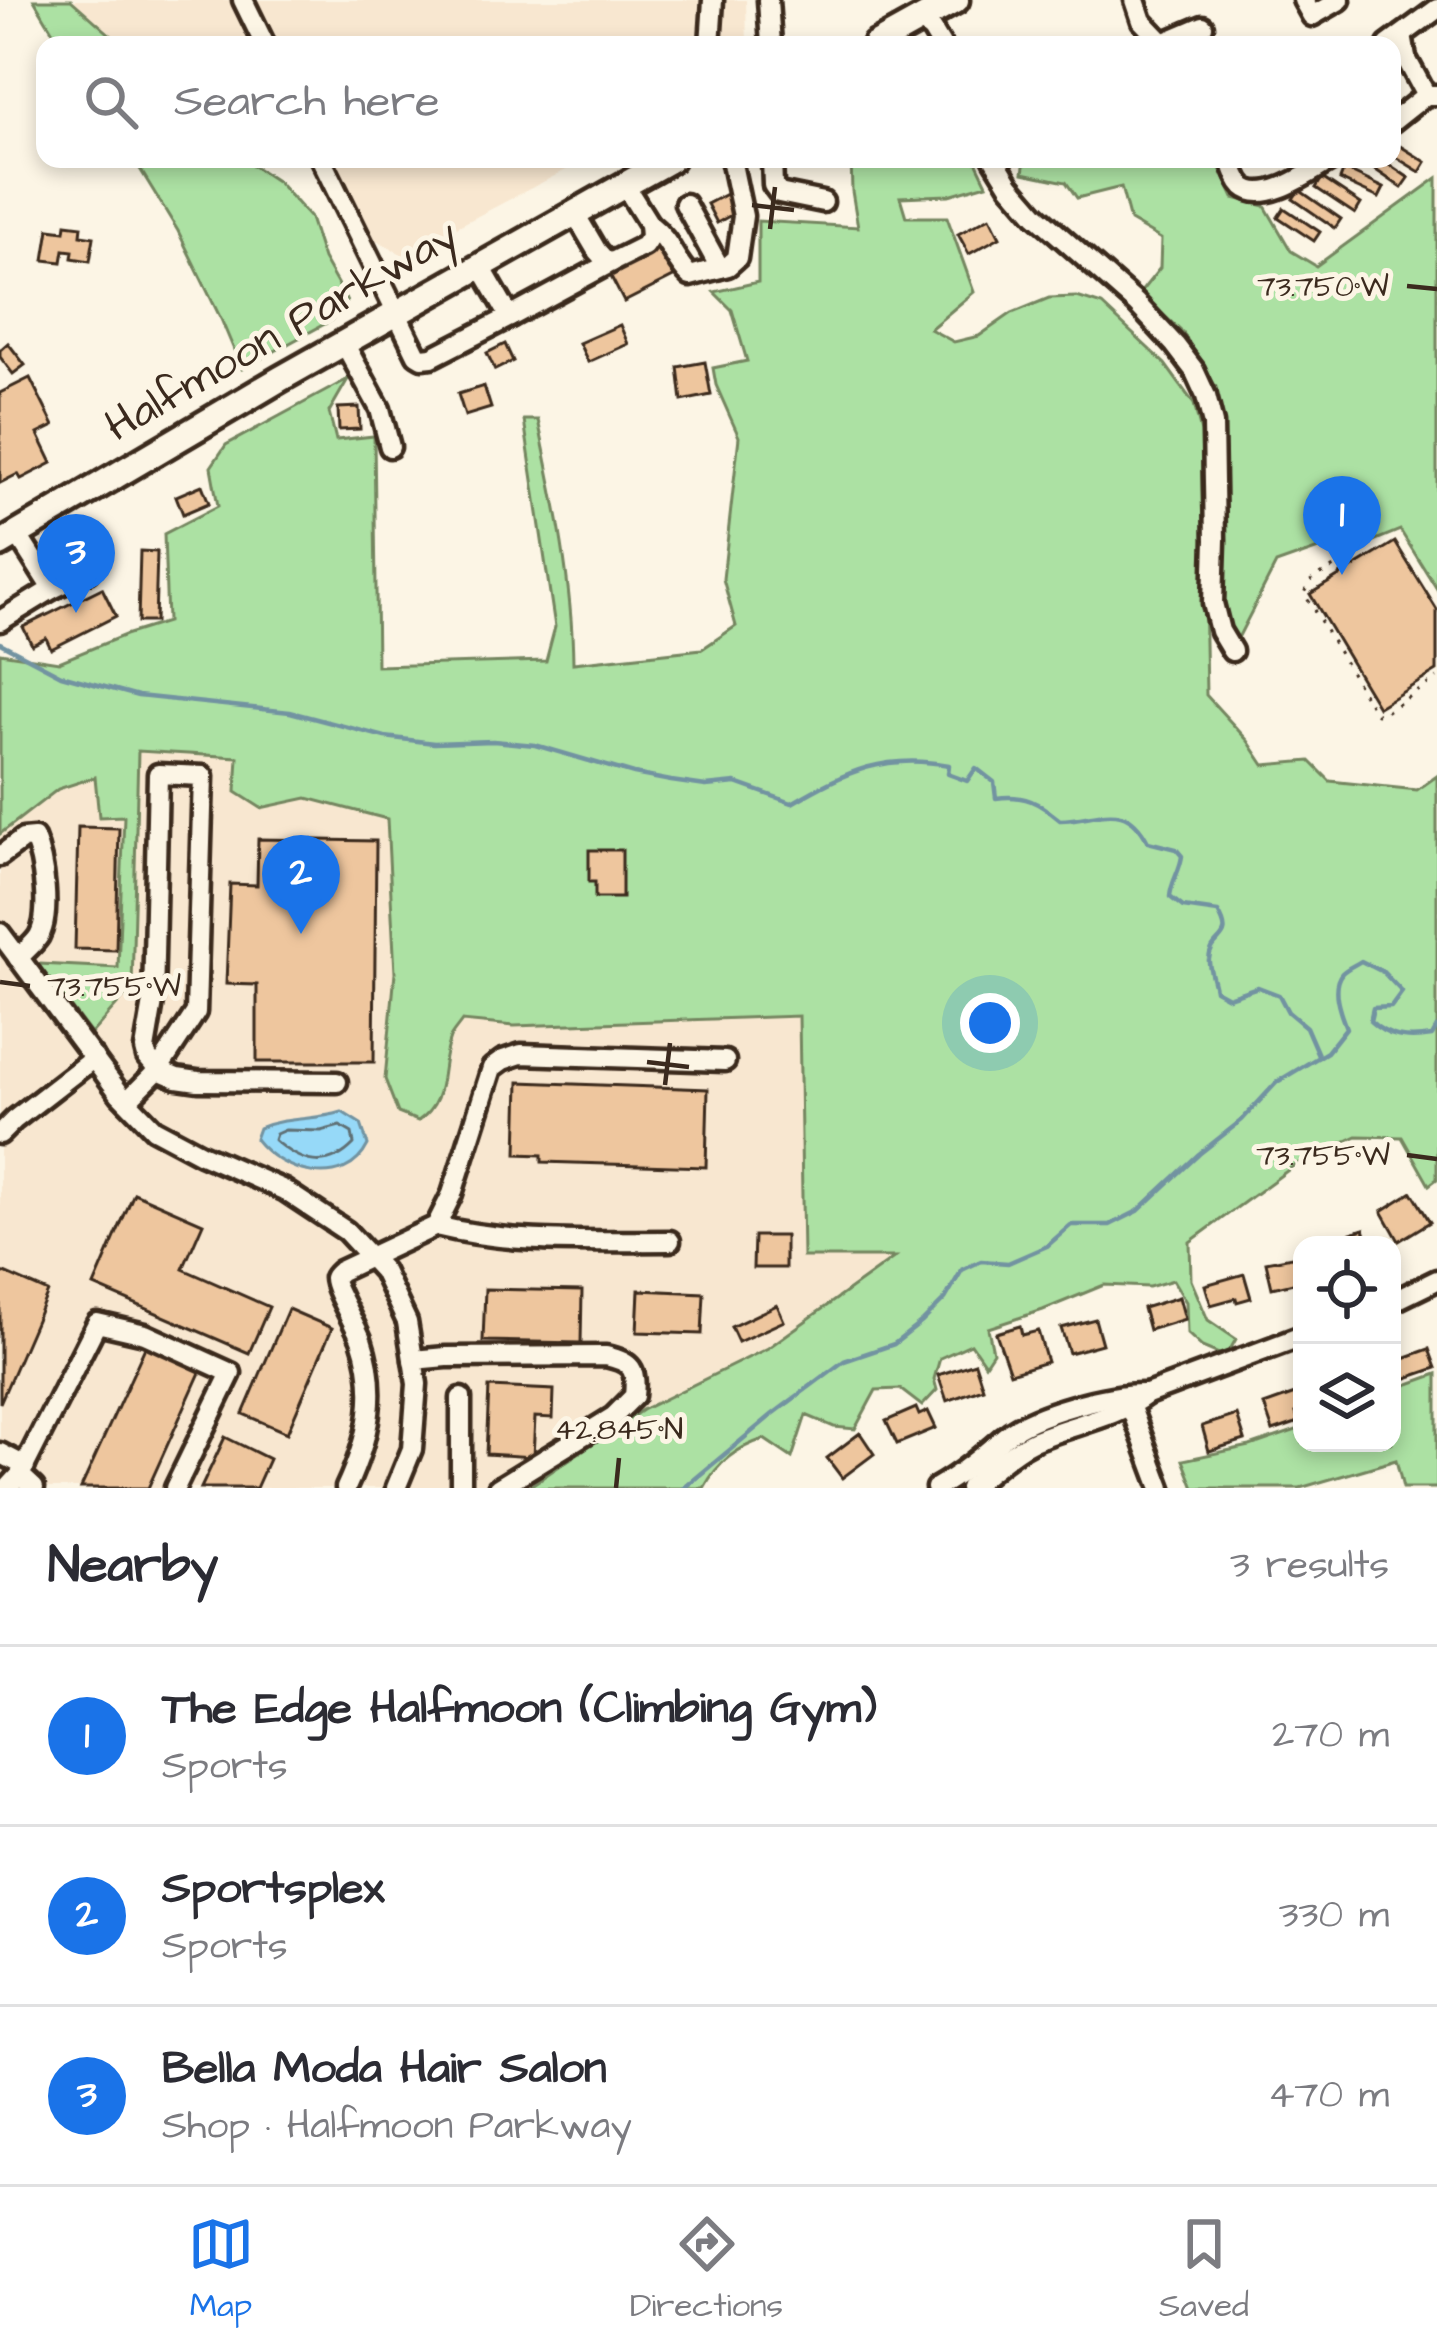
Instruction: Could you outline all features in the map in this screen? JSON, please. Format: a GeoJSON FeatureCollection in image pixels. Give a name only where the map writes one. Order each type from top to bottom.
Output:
{"type":"FeatureCollection","features":[{"type":"Feature","properties":{"kind":"main road"},"geometry":{"type":"LineString","coordinates":[[891,36],[956,0]]}},
{"type":"Feature","properties":{"kind":"main road","name":"Halfmoon Parkway"},"geometry":{"type":"LineString","coordinates":[[8,539],[654,168]]}},
{"type":"Feature","properties":{"kind":"street"},"geometry":{"type":"LineString","coordinates":[[711,36],[713,0]]}},
{"type":"Feature","properties":{"kind":"street"},"geometry":{"type":"LineString","coordinates":[[768,0],[771,36]]}},
{"type":"Feature","properties":{"kind":"street"},"geometry":{"type":"LineString","coordinates":[[1135,0],[1142,21],[1156,36]]}},
{"type":"Feature","properties":{"kind":"street"},"geometry":{"type":"LineString","coordinates":[[1303,0],[1312,16],[1340,0]]}},
{"type":"Feature","properties":{"kind":"street"},"geometry":{"type":"LineString","coordinates":[[251,3],[262,36]]}},
{"type":"Feature","properties":{"kind":"street"},"geometry":{"type":"LineString","coordinates":[[1400,36],[1437,9]]}},
{"type":"Feature","properties":{"kind":"street"},"geometry":{"type":"LineString","coordinates":[[920,20],[936,36]]}},
{"type":"Feature","properties":{"kind":"street"},"geometry":{"type":"LineString","coordinates":[[1179,36],[1203,26]]}},
{"type":"Feature","properties":{"kind":"street"},"geometry":{"type":"LineString","coordinates":[[1401,50],[1432,95],[1401,116]]}},
{"type":"Feature","properties":{"kind":"street"},"geometry":{"type":"LineString","coordinates":[[325,168],[422,358],[432,357],[644,245],[650,237],[649,224]]}},
{"type":"Feature","properties":{"kind":"street"},"geometry":{"type":"LineString","coordinates":[[624,184],[690,276],[728,266],[737,258],[743,217],[733,168]]}},
{"type":"Feature","properties":{"kind":"street"},"geometry":{"type":"LineString","coordinates":[[772,168],[779,194],[823,202]]}},
{"type":"Feature","properties":{"kind":"street"},"geometry":{"type":"LineString","coordinates":[[1000,168],[1027,205],[1136,303],[1195,370],[1213,424],[1215,617],[1232,651]]}},
{"type":"Feature","properties":{"kind":"street"},"geometry":{"type":"LineString","coordinates":[[1235,168],[1241,184],[1263,192],[1284,187],[1317,168]]}},
{"type":"Feature","properties":{"kind":"street"},"geometry":{"type":"LineString","coordinates":[[685,204],[720,268]]}},
{"type":"Feature","properties":{"kind":"street"},"geometry":{"type":"LineString","coordinates":[[574,212],[601,257],[612,262]]}},
{"type":"Feature","properties":{"kind":"street"},"geometry":{"type":"LineString","coordinates":[[480,266],[509,317]]}},
{"type":"Feature","properties":{"kind":"street"},"geometry":{"type":"LineString","coordinates":[[344,343],[380,409],[391,447]]}},
{"type":"Feature","properties":{"kind":"street"},"geometry":{"type":"LineString","coordinates":[[8,539],[52,590]]}},
{"type":"Feature","properties":{"kind":"street"},"geometry":{"type":"LineString","coordinates":[[0,621],[88,572]]}},
{"type":"Feature","properties":{"kind":"street"},"geometry":{"type":"LineString","coordinates":[[128,1101],[158,1070],[196,1012],[203,776],[158,774],[153,1002],[147,1057],[158,1070],[198,1081],[338,1082]]}},
{"type":"Feature","properties":{"kind":"street"},"geometry":{"type":"LineString","coordinates":[[0,856],[23,839],[34,838],[40,859],[45,894],[41,931],[18,958]]}},
{"type":"Feature","properties":{"kind":"street"},"geometry":{"type":"LineString","coordinates":[[0,933],[154,1129],[284,1190],[346,1231],[383,1271],[407,1322],[417,1384],[412,1449],[396,1488]]}},
{"type":"Feature","properties":{"kind":"street"},"geometry":{"type":"LineString","coordinates":[[346,1488],[367,1434],[371,1386],[361,1341],[334,1278],[436,1226],[452,1194],[492,1068],[521,1054],[725,1061]]}},
{"type":"Feature","properties":{"kind":"street"},"geometry":{"type":"LineString","coordinates":[[0,1134],[94,1058]]}},
{"type":"Feature","properties":{"kind":"street"},"geometry":{"type":"LineString","coordinates":[[436,1226],[475,1236],[535,1240],[670,1241]]}},
{"type":"Feature","properties":{"kind":"street"},"geometry":{"type":"LineString","coordinates":[[1401,1298],[1437,1280]]}},
{"type":"Feature","properties":{"kind":"street"},"geometry":{"type":"LineString","coordinates":[[0,1453],[22,1479],[97,1323],[146,1334],[230,1373],[175,1488]]}},
{"type":"Feature","properties":{"kind":"street"},"geometry":{"type":"LineString","coordinates":[[935,1488],[996,1456],[1128,1400],[1293,1339]]}},
{"type":"Feature","properties":{"kind":"street"},"geometry":{"type":"LineString","coordinates":[[413,1360],[606,1356],[630,1365],[635,1373],[634,1396],[613,1417],[498,1488]]}},
{"type":"Feature","properties":{"kind":"street"},"geometry":{"type":"LineString","coordinates":[[460,1488],[461,1398]]}},
{"type":"Feature","properties":{"kind":"street"},"geometry":{"type":"LineString","coordinates":[[1128,1400],[1161,1488]]}},
{"type":"Feature","properties":{"kind":"street"},"geometry":{"type":"LineString","coordinates":[[969,1488],[996,1456]]}},
{"type":"Feature","properties":{"kind":"path"},"geometry":{"type":"LineString","coordinates":[[1342,575],[1334,567],[1310,581],[1304,593],[1373,710],[1384,712],[1437,677]]}},
{"type":"Feature","properties":{"kind":"shaded area"},"geometry":{"type":"Polygon","coordinates":[[[71,0],[746,0],[747,36],[112,36],[71,0]]]}},
{"type":"Feature","properties":{"kind":"shaded area"},"geometry":{"type":"Polygon","coordinates":[[[336,168],[570,168],[403,255],[371,237],[336,168]]]}},
{"type":"Feature","properties":{"kind":"shaded area"},"geometry":{"type":"Polygon","coordinates":[[[137,751],[239,757],[261,807],[307,798],[387,819],[395,973],[385,1079],[440,1096],[450,1038],[462,1021],[514,1026],[799,1016],[803,1257],[897,1255],[768,1348],[642,1410],[527,1488],[0,1488],[0,834],[58,789],[96,776],[137,751]]]}},
{"type":"Feature","properties":{"kind":"green space"},"geometry":{"type":"Polygon","coordinates":[[[34,0],[71,0],[112,36],[56,36],[34,0]]]}},
{"type":"Feature","properties":{"kind":"green space"},"geometry":{"type":"Polygon","coordinates":[[[140,168],[257,168],[278,182],[310,218],[323,259],[347,301],[330,321],[242,369],[178,231],[140,168]]]}},
{"type":"Feature","properties":{"kind":"green space"},"geometry":{"type":"Polygon","coordinates":[[[851,168],[979,168],[987,184],[949,195],[900,197],[906,217],[947,217],[974,292],[930,329],[954,342],[979,336],[1012,313],[1049,298],[1077,297],[1102,305],[1165,364],[1194,404],[1201,432],[1206,695],[1264,765],[1310,761],[1330,781],[1417,790],[1437,776],[1437,1179],[1429,1185],[1402,1137],[1357,1136],[1295,1165],[1190,1242],[1191,1280],[1208,1320],[1236,1339],[1226,1357],[1202,1347],[1187,1333],[1186,1302],[1173,1280],[1149,1287],[1104,1285],[988,1328],[993,1352],[985,1364],[971,1344],[940,1358],[934,1379],[937,1390],[922,1406],[900,1389],[876,1390],[855,1429],[834,1427],[806,1415],[792,1458],[764,1439],[729,1457],[704,1488],[527,1488],[642,1410],[768,1348],[895,1257],[803,1257],[799,1016],[514,1026],[462,1021],[450,1038],[441,1083],[428,1113],[418,1121],[398,1113],[385,1079],[395,973],[387,819],[307,798],[261,808],[236,792],[238,757],[138,751],[132,988],[91,1034],[38,964],[118,968],[124,816],[99,817],[95,777],[58,789],[0,834],[0,653],[59,662],[167,622],[164,534],[218,506],[211,467],[226,445],[348,379],[329,412],[336,440],[374,436],[377,666],[546,661],[555,627],[524,420],[538,420],[566,571],[573,663],[702,649],[736,626],[723,579],[739,437],[713,368],[747,361],[732,310],[714,292],[758,282],[758,221],[858,227],[851,168]]]}},
{"type":"Feature","properties":{"kind":"green space"},"geometry":{"type":"Polygon","coordinates":[[[1024,168],[1220,168],[1234,198],[1265,206],[1291,251],[1316,266],[1437,178],[1437,589],[1400,530],[1371,542],[1341,541],[1276,564],[1237,640],[1224,622],[1224,440],[1216,387],[1183,333],[1140,293],[1160,268],[1161,239],[1130,221],[1121,187],[1077,198],[1066,182],[1023,173],[1024,168]]]}},
{"type":"Feature","properties":{"kind":"green space"},"geometry":{"type":"Polygon","coordinates":[[[1437,1374],[1437,1488],[1403,1488],[1396,1460],[1300,1488],[1194,1488],[1183,1460],[1293,1431],[1293,1452],[1401,1452],[1401,1387],[1437,1374]]]}},
{"type":"Feature","properties":{"kind":"water"},"geometry":{"type":"Polygon","coordinates":[[[342,1112],[361,1124],[368,1145],[344,1169],[329,1173],[296,1168],[255,1139],[259,1128],[270,1124],[342,1112]]]}},
{"type":"Feature","properties":{"kind":"building"},"geometry":{"type":"Polygon","coordinates":[[[1401,147],[1426,162],[1420,172],[1401,160],[1401,147]]]}},
{"type":"Feature","properties":{"kind":"building"},"geometry":{"type":"Polygon","coordinates":[[[1373,168],[1394,168],[1409,178],[1402,188],[1373,168]]]}},
{"type":"Feature","properties":{"kind":"building"},"geometry":{"type":"Polygon","coordinates":[[[1344,169],[1384,188],[1379,198],[1340,180],[1344,169]]]}},
{"type":"Feature","properties":{"kind":"building"},"geometry":{"type":"Polygon","coordinates":[[[1322,178],[1361,204],[1355,214],[1316,188],[1322,178]]]}},
{"type":"Feature","properties":{"kind":"building"},"geometry":{"type":"Polygon","coordinates":[[[1299,190],[1341,219],[1335,228],[1293,199],[1299,190]]]}},
{"type":"Feature","properties":{"kind":"building"},"geometry":{"type":"Polygon","coordinates":[[[730,192],[740,210],[717,223],[707,204],[730,192]]]}},
{"type":"Feature","properties":{"kind":"building"},"geometry":{"type":"Polygon","coordinates":[[[1284,208],[1320,232],[1314,241],[1278,217],[1284,208]]]}},
{"type":"Feature","properties":{"kind":"building"},"geometry":{"type":"Polygon","coordinates":[[[990,217],[1000,237],[969,254],[958,234],[990,217]]]}},
{"type":"Feature","properties":{"kind":"building"},"geometry":{"type":"Polygon","coordinates":[[[66,224],[82,226],[81,235],[94,237],[90,261],[72,258],[73,251],[64,250],[62,262],[44,260],[49,229],[65,231],[66,224]]]}},
{"type":"Feature","properties":{"kind":"building"},"geometry":{"type":"Polygon","coordinates":[[[663,243],[679,274],[624,302],[608,271],[663,243]]]}},
{"type":"Feature","properties":{"kind":"building"},"geometry":{"type":"Polygon","coordinates":[[[620,325],[628,344],[588,362],[579,343],[620,325]]]}},
{"type":"Feature","properties":{"kind":"building"},"geometry":{"type":"Polygon","coordinates":[[[8,343],[25,365],[13,374],[0,357],[8,343]]]}},
{"type":"Feature","properties":{"kind":"building"},"geometry":{"type":"Polygon","coordinates":[[[505,344],[513,361],[495,370],[487,353],[505,344]]]}},
{"type":"Feature","properties":{"kind":"building"},"geometry":{"type":"Polygon","coordinates":[[[705,362],[711,395],[682,401],[678,367],[705,362]]]}},
{"type":"Feature","properties":{"kind":"building"},"geometry":{"type":"Polygon","coordinates":[[[30,378],[54,426],[38,434],[52,463],[21,479],[18,474],[0,483],[0,393],[30,378]]]}},
{"type":"Feature","properties":{"kind":"building"},"geometry":{"type":"Polygon","coordinates":[[[484,386],[491,408],[465,416],[458,394],[484,386]]]}},
{"type":"Feature","properties":{"kind":"building"},"geometry":{"type":"Polygon","coordinates":[[[359,407],[360,429],[339,430],[338,408],[359,407]]]}},
{"type":"Feature","properties":{"kind":"building"},"geometry":{"type":"Polygon","coordinates":[[[202,485],[209,503],[183,514],[176,496],[202,485]]]}},
{"type":"Feature","properties":{"kind":"building"},"geometry":{"type":"Polygon","coordinates":[[[1395,542],[1437,610],[1437,671],[1378,707],[1310,594],[1395,542]]]}},
{"type":"Feature","properties":{"kind":"building"},"geometry":{"type":"Polygon","coordinates":[[[140,551],[157,552],[155,622],[138,622],[140,551]]]}},
{"type":"Feature","properties":{"kind":"building"},"geometry":{"type":"Polygon","coordinates":[[[102,588],[116,616],[51,649],[46,638],[32,645],[23,627],[102,588]]]}},
{"type":"Feature","properties":{"kind":"building"},"geometry":{"type":"Polygon","coordinates":[[[78,827],[119,828],[116,950],[75,949],[78,827]]]}},
{"type":"Feature","properties":{"kind":"building"},"geometry":{"type":"Polygon","coordinates":[[[258,839],[376,841],[374,1062],[257,1062],[257,985],[226,984],[230,884],[257,885],[258,839]]]}},
{"type":"Feature","properties":{"kind":"building"},"geometry":{"type":"Polygon","coordinates":[[[589,850],[622,850],[622,898],[595,898],[595,882],[589,882],[589,850]]]}},
{"type":"Feature","properties":{"kind":"building"},"geometry":{"type":"Polygon","coordinates":[[[519,1082],[708,1089],[706,1167],[542,1162],[542,1155],[517,1154],[519,1082]]]}},
{"type":"Feature","properties":{"kind":"building"},"geometry":{"type":"Polygon","coordinates":[[[1412,1192],[1430,1222],[1401,1240],[1382,1211],[1412,1192]]]}},
{"type":"Feature","properties":{"kind":"building"},"geometry":{"type":"Polygon","coordinates":[[[134,1193],[203,1223],[183,1269],[269,1307],[249,1353],[94,1286],[134,1193]]]}},
{"type":"Feature","properties":{"kind":"building"},"geometry":{"type":"Polygon","coordinates":[[[754,1236],[785,1236],[785,1268],[753,1268],[754,1236]]]}},
{"type":"Feature","properties":{"kind":"building"},"geometry":{"type":"Polygon","coordinates":[[[1293,1257],[1293,1283],[1272,1288],[1266,1262],[1293,1257]]]}},
{"type":"Feature","properties":{"kind":"building"},"geometry":{"type":"Polygon","coordinates":[[[0,1271],[48,1292],[0,1403],[0,1271]]]}},
{"type":"Feature","properties":{"kind":"building"},"geometry":{"type":"Polygon","coordinates":[[[1244,1274],[1251,1298],[1211,1305],[1205,1285],[1244,1274]]]}},
{"type":"Feature","properties":{"kind":"building"},"geometry":{"type":"Polygon","coordinates":[[[485,1289],[582,1291],[581,1343],[483,1341],[485,1289]]]}},
{"type":"Feature","properties":{"kind":"building"},"geometry":{"type":"Polygon","coordinates":[[[639,1290],[704,1293],[702,1334],[637,1332],[639,1290]]]}},
{"type":"Feature","properties":{"kind":"building"},"geometry":{"type":"Polygon","coordinates":[[[1179,1297],[1185,1319],[1149,1330],[1143,1308],[1179,1297]]]}},
{"type":"Feature","properties":{"kind":"building"},"geometry":{"type":"Polygon","coordinates":[[[777,1305],[784,1321],[738,1342],[731,1327],[777,1305]]]}},
{"type":"Feature","properties":{"kind":"building"},"geometry":{"type":"Polygon","coordinates":[[[288,1309],[332,1328],[287,1433],[243,1414],[288,1309]]]}},
{"type":"Feature","properties":{"kind":"building"},"geometry":{"type":"Polygon","coordinates":[[[1095,1319],[1102,1344],[1069,1353],[1061,1328],[1095,1319]]]}},
{"type":"Feature","properties":{"kind":"building"},"geometry":{"type":"Polygon","coordinates":[[[1020,1326],[1022,1335],[1038,1331],[1047,1362],[1010,1373],[996,1333],[1020,1326]]]}},
{"type":"Feature","properties":{"kind":"building"},"geometry":{"type":"Polygon","coordinates":[[[147,1343],[202,1368],[148,1488],[81,1488],[147,1343]]]}},
{"type":"Feature","properties":{"kind":"building"},"geometry":{"type":"Polygon","coordinates":[[[1429,1349],[1436,1368],[1401,1380],[1401,1359],[1429,1349]]]}},
{"type":"Feature","properties":{"kind":"building"},"geometry":{"type":"Polygon","coordinates":[[[975,1363],[983,1388],[947,1401],[938,1375],[975,1363]]]}},
{"type":"Feature","properties":{"kind":"building"},"geometry":{"type":"Polygon","coordinates":[[[489,1387],[554,1390],[553,1418],[535,1417],[533,1457],[486,1454],[489,1387]]]}},
{"type":"Feature","properties":{"kind":"building"},"geometry":{"type":"Polygon","coordinates":[[[1293,1395],[1293,1424],[1273,1431],[1264,1405],[1293,1395]]]}},
{"type":"Feature","properties":{"kind":"building"},"geometry":{"type":"Polygon","coordinates":[[[916,1408],[919,1415],[928,1411],[936,1428],[897,1444],[886,1421],[916,1408]]]}},
{"type":"Feature","properties":{"kind":"building"},"geometry":{"type":"Polygon","coordinates":[[[1237,1415],[1245,1440],[1209,1451],[1202,1426],[1237,1415]]]}},
{"type":"Feature","properties":{"kind":"building"},"geometry":{"type":"Polygon","coordinates":[[[860,1433],[874,1454],[842,1478],[827,1458],[860,1433]]]}},
{"type":"Feature","properties":{"kind":"building"},"geometry":{"type":"Polygon","coordinates":[[[225,1437],[269,1459],[256,1488],[201,1488],[225,1437]]]}},
{"type":"Feature","properties":{"kind":"waterway"},"geometry":{"type":"LineString","coordinates":[[0,643],[61,675],[138,696],[290,712],[385,737],[535,745],[671,781],[706,786],[736,783],[792,803],[849,774],[886,763],[949,765],[948,774],[967,781],[976,768],[994,782],[996,798],[1031,801],[1060,820],[1120,815],[1130,819],[1148,842],[1176,849],[1182,856],[1170,897],[1183,907],[1218,912],[1223,922],[1224,934],[1209,959],[1215,990],[1228,997],[1258,987],[1279,995],[1288,1012],[1306,1027],[1319,1057]]}},
{"type":"Feature","properties":{"kind":"waterway"},"geometry":{"type":"LineString","coordinates":[[684,1488],[844,1361],[894,1344],[945,1299],[962,1270],[981,1261],[1008,1263],[1047,1246],[1071,1225],[1110,1225],[1138,1211],[1242,1120],[1277,1082],[1327,1052],[1346,1028],[1337,985],[1349,968],[1361,961],[1383,972],[1402,992],[1391,1007],[1373,1008],[1370,1021],[1377,1027],[1414,1038],[1432,1036],[1437,1027]]}},
{"type":"Feature","properties":{"kind":"place","name":"The Edge Halfmoon (Climbing Gym)"},"geometry":{"type":"Point","coordinates":[1342,575]}},
{"type":"Feature","properties":{"kind":"place","name":"Bella Moda Hair Salon"},"geometry":{"type":"Point","coordinates":[76,613]}},
{"type":"Feature","properties":{"kind":"place","name":"Sportsplex"},"geometry":{"type":"Point","coordinates":[301,934]}}]}
